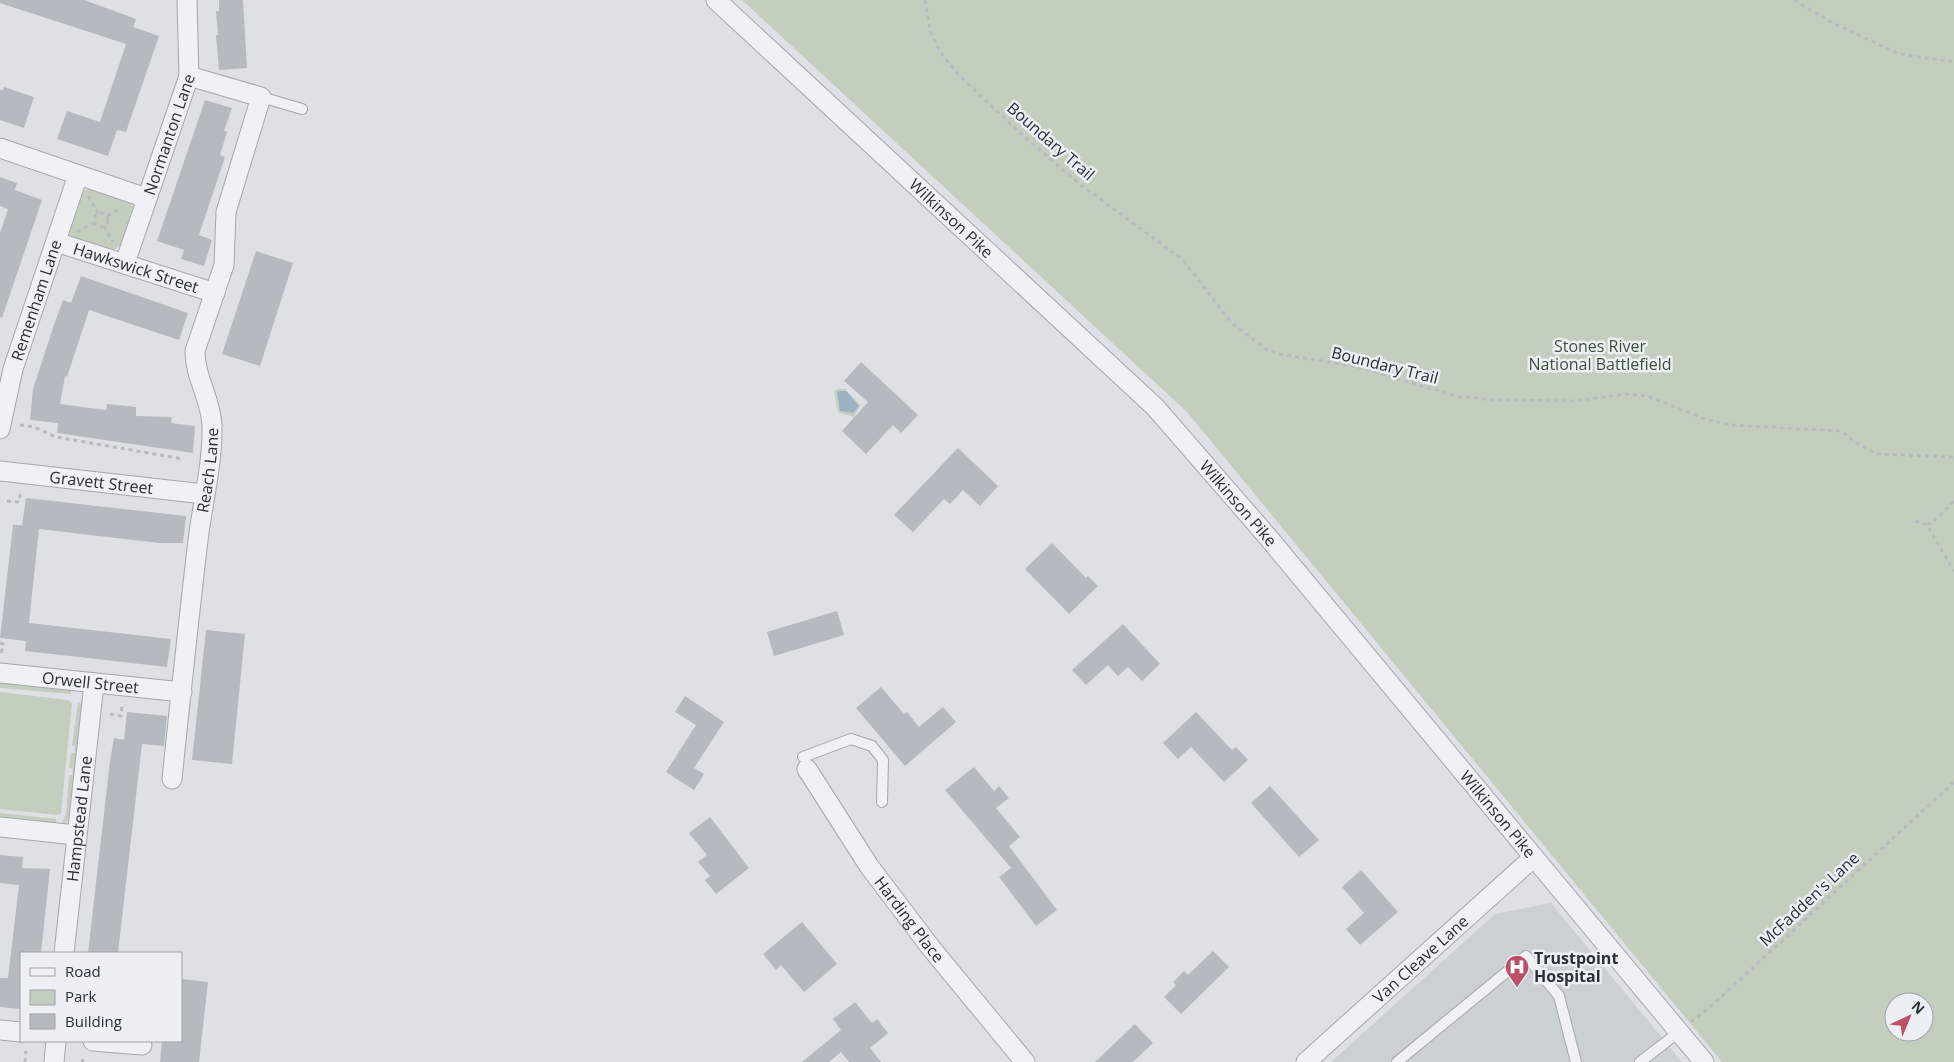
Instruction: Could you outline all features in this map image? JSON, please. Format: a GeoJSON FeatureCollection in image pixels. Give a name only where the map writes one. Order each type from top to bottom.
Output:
{"type":"FeatureCollection","features":[{"type":"Feature","properties":{"kind":"street","name":"Normanton Lane"},"geometry":{"type":"LineString","coordinates":[[125,263],[189,76],[187,0]]}},
{"type":"Feature","properties":{"kind":"street","name":"Wilkinson Pike"},"geometry":{"type":"LineString","coordinates":[[716,0],[1155,407],[1267,536],[1704,1062]]}},
{"type":"Feature","properties":{"kind":"street"},"geometry":{"type":"LineString","coordinates":[[189,76],[261,97]]}},
{"type":"Feature","properties":{"kind":"street","name":"Reach Lane"},"geometry":{"type":"LineString","coordinates":[[172,779],[212,423],[194,366],[194,351],[224,265],[226,212],[261,97]]}},
{"type":"Feature","properties":{"kind":"street"},"geometry":{"type":"LineString","coordinates":[[0,148],[146,198]]}},
{"type":"Feature","properties":{"kind":"street","name":"Remenham Lane"},"geometry":{"type":"LineString","coordinates":[[0,429],[13,369],[78,174]]}},
{"type":"Feature","properties":{"kind":"street","name":"Hawkswick Street"},"geometry":{"type":"LineString","coordinates":[[56,242],[215,293]]}},
{"type":"Feature","properties":{"kind":"street","name":"Gravett Street"},"geometry":{"type":"LineString","coordinates":[[0,471],[204,494]]}},
{"type":"Feature","properties":{"kind":"street","name":"Orwell Street"},"geometry":{"type":"LineString","coordinates":[[1,664],[94,684],[182,692]]}},
{"type":"Feature","properties":{"kind":"street","name":"Hampstead Lane"},"geometry":{"type":"LineString","coordinates":[[64,952],[94,684]]}},
{"type":"Feature","properties":{"kind":"street","name":"Harding Place"},"geometry":{"type":"LineString","coordinates":[[805,763],[869,866],[931,948],[1026,1062]]}},
{"type":"Feature","properties":{"kind":"street"},"geometry":{"type":"LineString","coordinates":[[0,827],[76,835]]}},
{"type":"Feature","properties":{"kind":"street","name":"Van Cleave Lane"},"geometry":{"type":"LineString","coordinates":[[1306,1062],[1534,857]]}},
{"type":"Feature","properties":{"kind":"street"},"geometry":{"type":"LineString","coordinates":[[0,1030],[20,1032]]}},
{"type":"Feature","properties":{"kind":"street"},"geometry":{"type":"LineString","coordinates":[[54,1062],[56,1042]]}},
{"type":"Feature","properties":{"kind":"street"},"geometry":{"type":"LineString","coordinates":[[99,1042],[142,1049]]}},
{"type":"Feature","properties":{"kind":"lane"},"geometry":{"type":"LineString","coordinates":[[261,97],[302,109]]}},
{"type":"Feature","properties":{"kind":"lane"},"geometry":{"type":"LineString","coordinates":[[805,763],[851,739],[872,746],[883,760],[882,802]]}},
{"type":"Feature","properties":{"kind":"lane"},"geometry":{"type":"LineString","coordinates":[[1397,1062],[1526,956],[1558,996],[1576,1062]]}},
{"type":"Feature","properties":{"kind":"lane"},"geometry":{"type":"LineString","coordinates":[[1640,1062],[1679,1032]]}},
{"type":"Feature","properties":{"kind":"path","name":"Boundary Trail"},"geometry":{"type":"LineString","coordinates":[[925,0],[930,30],[939,50],[957,72],[1021,134],[1081,186],[1182,259],[1232,323],[1264,348],[1280,354],[1358,367],[1455,396],[1494,400],[1573,402],[1628,394],[1647,396],[1705,419],[1730,425],[1841,432],[1858,444],[1878,454],[1954,457]]}},
{"type":"Feature","properties":{"kind":"path"},"geometry":{"type":"LineString","coordinates":[[1794,0],[1830,22],[1899,54],[1954,62]]}},
{"type":"Feature","properties":{"kind":"path"},"geometry":{"type":"LineString","coordinates":[[87,194],[98,213]]}},
{"type":"Feature","properties":{"kind":"path"},"geometry":{"type":"LineString","coordinates":[[107,216],[127,206]]}},
{"type":"Feature","properties":{"kind":"path"},"geometry":{"type":"LineString","coordinates":[[94,223],[94,216],[98,213],[104,213],[107,216]]}},
{"type":"Feature","properties":{"kind":"path"},"geometry":{"type":"LineString","coordinates":[[104,226],[108,220],[107,216]]}},
{"type":"Feature","properties":{"kind":"path"},"geometry":{"type":"LineString","coordinates":[[94,223],[100,227],[104,226]]}},
{"type":"Feature","properties":{"kind":"path"},"geometry":{"type":"LineString","coordinates":[[75,233],[94,223]]}},
{"type":"Feature","properties":{"kind":"path"},"geometry":{"type":"LineString","coordinates":[[104,226],[114,245]]}},
{"type":"Feature","properties":{"kind":"path"},"geometry":{"type":"LineString","coordinates":[[20,425],[34,428],[56,437],[183,459]]}},
{"type":"Feature","properties":{"kind":"path"},"geometry":{"type":"LineString","coordinates":[[8,501],[19,502],[21,490]]}},
{"type":"Feature","properties":{"kind":"path"},"geometry":{"type":"LineString","coordinates":[[1926,525],[1934,521],[1954,501]]}},
{"type":"Feature","properties":{"kind":"path"},"geometry":{"type":"LineString","coordinates":[[1915,521],[1926,525],[1954,571]]}},
{"type":"Feature","properties":{"kind":"path"},"geometry":{"type":"LineString","coordinates":[[0,643],[3,644],[1,664]]}},
{"type":"Feature","properties":{"kind":"path"},"geometry":{"type":"LineString","coordinates":[[110,714],[121,716],[122,706]]}},
{"type":"Feature","properties":{"kind":"path","name":"McFadden's Lane"},"geometry":{"type":"LineString","coordinates":[[1679,1032],[1708,1009],[1954,782]]}},
{"type":"Feature","properties":{"kind":"path"},"geometry":{"type":"LineString","coordinates":[[25,1062],[26,1052]]}},
{"type":"Feature","properties":{"kind":"shaded area","name":"Trustpoint Hospital"},"geometry":{"type":"Polygon","coordinates":[[[1551,903],[1682,1062],[1331,1062],[1495,914],[1551,903]]]}},
{"type":"Feature","properties":{"kind":"green space","name":"Stones River National Battlefield"},"geometry":{"type":"Polygon","coordinates":[[[742,0],[1954,0],[1954,1062],[1722,1062],[1187,412],[742,0]]]}},
{"type":"Feature","properties":{"kind":"green space"},"geometry":{"type":"Polygon","coordinates":[[[90,188],[127,200],[133,207],[122,244],[111,252],[73,239],[67,231],[80,193],[90,188]]]}},
{"type":"Feature","properties":{"kind":"green space"},"geometry":{"type":"Polygon","coordinates":[[[845,389],[860,405],[854,417],[838,412],[834,391],[845,389]]]}},
{"type":"Feature","properties":{"kind":"green space"},"geometry":{"type":"Polygon","coordinates":[[[0,681],[71,689],[71,694],[0,688],[0,681]]]}},
{"type":"Feature","properties":{"kind":"green space"},"geometry":{"type":"Polygon","coordinates":[[[0,692],[68,700],[72,703],[61,813],[58,815],[0,809],[0,692]]]}},
{"type":"Feature","properties":{"kind":"green space"},"geometry":{"type":"Polygon","coordinates":[[[78,703],[83,704],[70,817],[65,824],[60,826],[66,814],[69,775],[72,775],[73,769],[69,768],[71,753],[75,753],[75,746],[72,746],[78,703]]]}},
{"type":"Feature","properties":{"kind":"green space"},"geometry":{"type":"Polygon","coordinates":[[[0,813],[56,819],[56,825],[0,819],[0,813]]]}},
{"type":"Feature","properties":{"kind":"water"},"geometry":{"type":"Polygon","coordinates":[[[846,391],[859,406],[853,413],[840,411],[837,392],[846,391]]]}},
{"type":"Feature","properties":{"kind":"building"},"geometry":{"type":"Polygon","coordinates":[[[0,0],[84,0],[136,19],[133,27],[159,36],[126,132],[117,130],[108,156],[57,139],[67,111],[100,122],[126,44],[0,3],[0,0]]]}},
{"type":"Feature","properties":{"kind":"building"},"geometry":{"type":"Polygon","coordinates":[[[219,0],[243,0],[247,68],[219,70],[216,11],[219,11],[219,0]]]}},
{"type":"Feature","properties":{"kind":"building"},"geometry":{"type":"Polygon","coordinates":[[[4,87],[34,97],[24,128],[0,120],[0,90],[3,90],[4,87]]]}},
{"type":"Feature","properties":{"kind":"building"},"geometry":{"type":"Polygon","coordinates":[[[205,100],[232,108],[224,131],[227,132],[220,155],[225,157],[199,235],[212,240],[204,266],[181,259],[184,250],[157,241],[205,100]]]}},
{"type":"Feature","properties":{"kind":"building"},"geometry":{"type":"Polygon","coordinates":[[[0,177],[17,183],[15,190],[42,200],[2,318],[0,317],[0,233],[8,209],[0,206],[0,177]]]}},
{"type":"Feature","properties":{"kind":"building"},"geometry":{"type":"Polygon","coordinates":[[[256,251],[293,263],[260,366],[222,354],[256,251]]]}},
{"type":"Feature","properties":{"kind":"building"},"geometry":{"type":"Polygon","coordinates":[[[81,276],[188,313],[179,340],[89,310],[67,377],[65,376],[60,404],[106,410],[107,404],[136,407],[136,416],[172,417],[171,423],[195,426],[193,453],[57,433],[58,423],[30,420],[33,389],[55,322],[63,300],[71,303],[81,276]]]}},
{"type":"Feature","properties":{"kind":"building"},"geometry":{"type":"Polygon","coordinates":[[[861,362],[918,415],[901,433],[893,425],[866,454],[842,431],[868,402],[844,381],[861,362]]]}},
{"type":"Feature","properties":{"kind":"building"},"geometry":{"type":"Polygon","coordinates":[[[958,448],[998,486],[980,506],[963,490],[950,504],[944,499],[913,532],[894,515],[958,448]]]}},
{"type":"Feature","properties":{"kind":"building"},"geometry":{"type":"Polygon","coordinates":[[[26,498],[186,516],[183,543],[159,543],[39,529],[29,623],[171,639],[167,667],[25,651],[26,641],[0,638],[13,525],[22,525],[26,498]]]}},
{"type":"Feature","properties":{"kind":"building"},"geometry":{"type":"Polygon","coordinates":[[[1052,543],[1086,578],[1088,576],[1098,586],[1069,614],[1025,569],[1052,543]]]}},
{"type":"Feature","properties":{"kind":"building"},"geometry":{"type":"Polygon","coordinates":[[[837,611],[844,635],[774,656],[767,632],[837,611]]]}},
{"type":"Feature","properties":{"kind":"building"},"geometry":{"type":"Polygon","coordinates":[[[1123,624],[1160,664],[1142,681],[1128,667],[1118,676],[1108,665],[1086,685],[1072,670],[1123,624]]]}},
{"type":"Feature","properties":{"kind":"building"},"geometry":{"type":"Polygon","coordinates":[[[206,630],[245,634],[232,764],[192,760],[206,630]]]}},
{"type":"Feature","properties":{"kind":"building"},"geometry":{"type":"Polygon","coordinates":[[[881,687],[904,714],[907,712],[919,727],[943,707],[956,722],[905,766],[856,708],[881,687]]]}},
{"type":"Feature","properties":{"kind":"building"},"geometry":{"type":"Polygon","coordinates":[[[685,696],[724,722],[694,768],[704,774],[694,790],[666,772],[696,725],[675,712],[685,696]]]}},
{"type":"Feature","properties":{"kind":"building"},"geometry":{"type":"Polygon","coordinates":[[[127,712],[167,716],[164,746],[142,744],[118,952],[88,952],[110,761],[114,738],[124,740],[127,712]]]}},
{"type":"Feature","properties":{"kind":"building"},"geometry":{"type":"Polygon","coordinates":[[[1196,712],[1232,750],[1236,747],[1248,760],[1224,782],[1191,747],[1178,759],[1163,743],[1196,712]]]}},
{"type":"Feature","properties":{"kind":"building"},"geometry":{"type":"Polygon","coordinates":[[[974,767],[994,791],[999,786],[1009,798],[996,808],[1020,837],[1009,846],[1057,910],[1036,926],[999,877],[1011,868],[945,790],[974,767]]]}},
{"type":"Feature","properties":{"kind":"building"},"geometry":{"type":"Polygon","coordinates":[[[1270,786],[1319,840],[1299,857],[1251,803],[1270,786]]]}},
{"type":"Feature","properties":{"kind":"building"},"geometry":{"type":"Polygon","coordinates":[[[710,817],[749,868],[716,894],[705,880],[710,876],[698,862],[707,855],[689,833],[710,817]]]}},
{"type":"Feature","properties":{"kind":"building"},"geometry":{"type":"Polygon","coordinates":[[[0,855],[23,857],[22,868],[50,869],[41,952],[20,952],[20,1009],[0,1007],[0,978],[8,978],[19,885],[0,883],[0,855]]]}},
{"type":"Feature","properties":{"kind":"building"},"geometry":{"type":"Polygon","coordinates":[[[1361,870],[1398,912],[1360,945],[1346,929],[1364,913],[1342,887],[1361,870]]]}},
{"type":"Feature","properties":{"kind":"building"},"geometry":{"type":"Polygon","coordinates":[[[802,922],[837,964],[804,992],[781,965],[776,970],[763,954],[802,922]]]}},
{"type":"Feature","properties":{"kind":"building"},"geometry":{"type":"Polygon","coordinates":[[[1213,951],[1229,967],[1181,1014],[1164,997],[1176,985],[1173,982],[1184,971],[1188,975],[1213,951]]]}},
{"type":"Feature","properties":{"kind":"building"},"geometry":{"type":"Polygon","coordinates":[[[182,979],[208,982],[199,1062],[160,1062],[162,1042],[182,1042],[182,979]]]}},
{"type":"Feature","properties":{"kind":"building"},"geometry":{"type":"Polygon","coordinates":[[[855,1002],[872,1023],[877,1019],[888,1033],[870,1048],[881,1062],[849,1062],[841,1052],[829,1062],[802,1062],[841,1030],[833,1019],[855,1002]]]}},
{"type":"Feature","properties":{"kind":"building"},"geometry":{"type":"Polygon","coordinates":[[[1135,1024],[1153,1043],[1133,1062],[1095,1062],[1135,1024]]]}},
{"type":"Feature","properties":{"kind":"place","name":"Trustpoint Hospital"},"geometry":{"type":"Point","coordinates":[1517,988]}}]}
